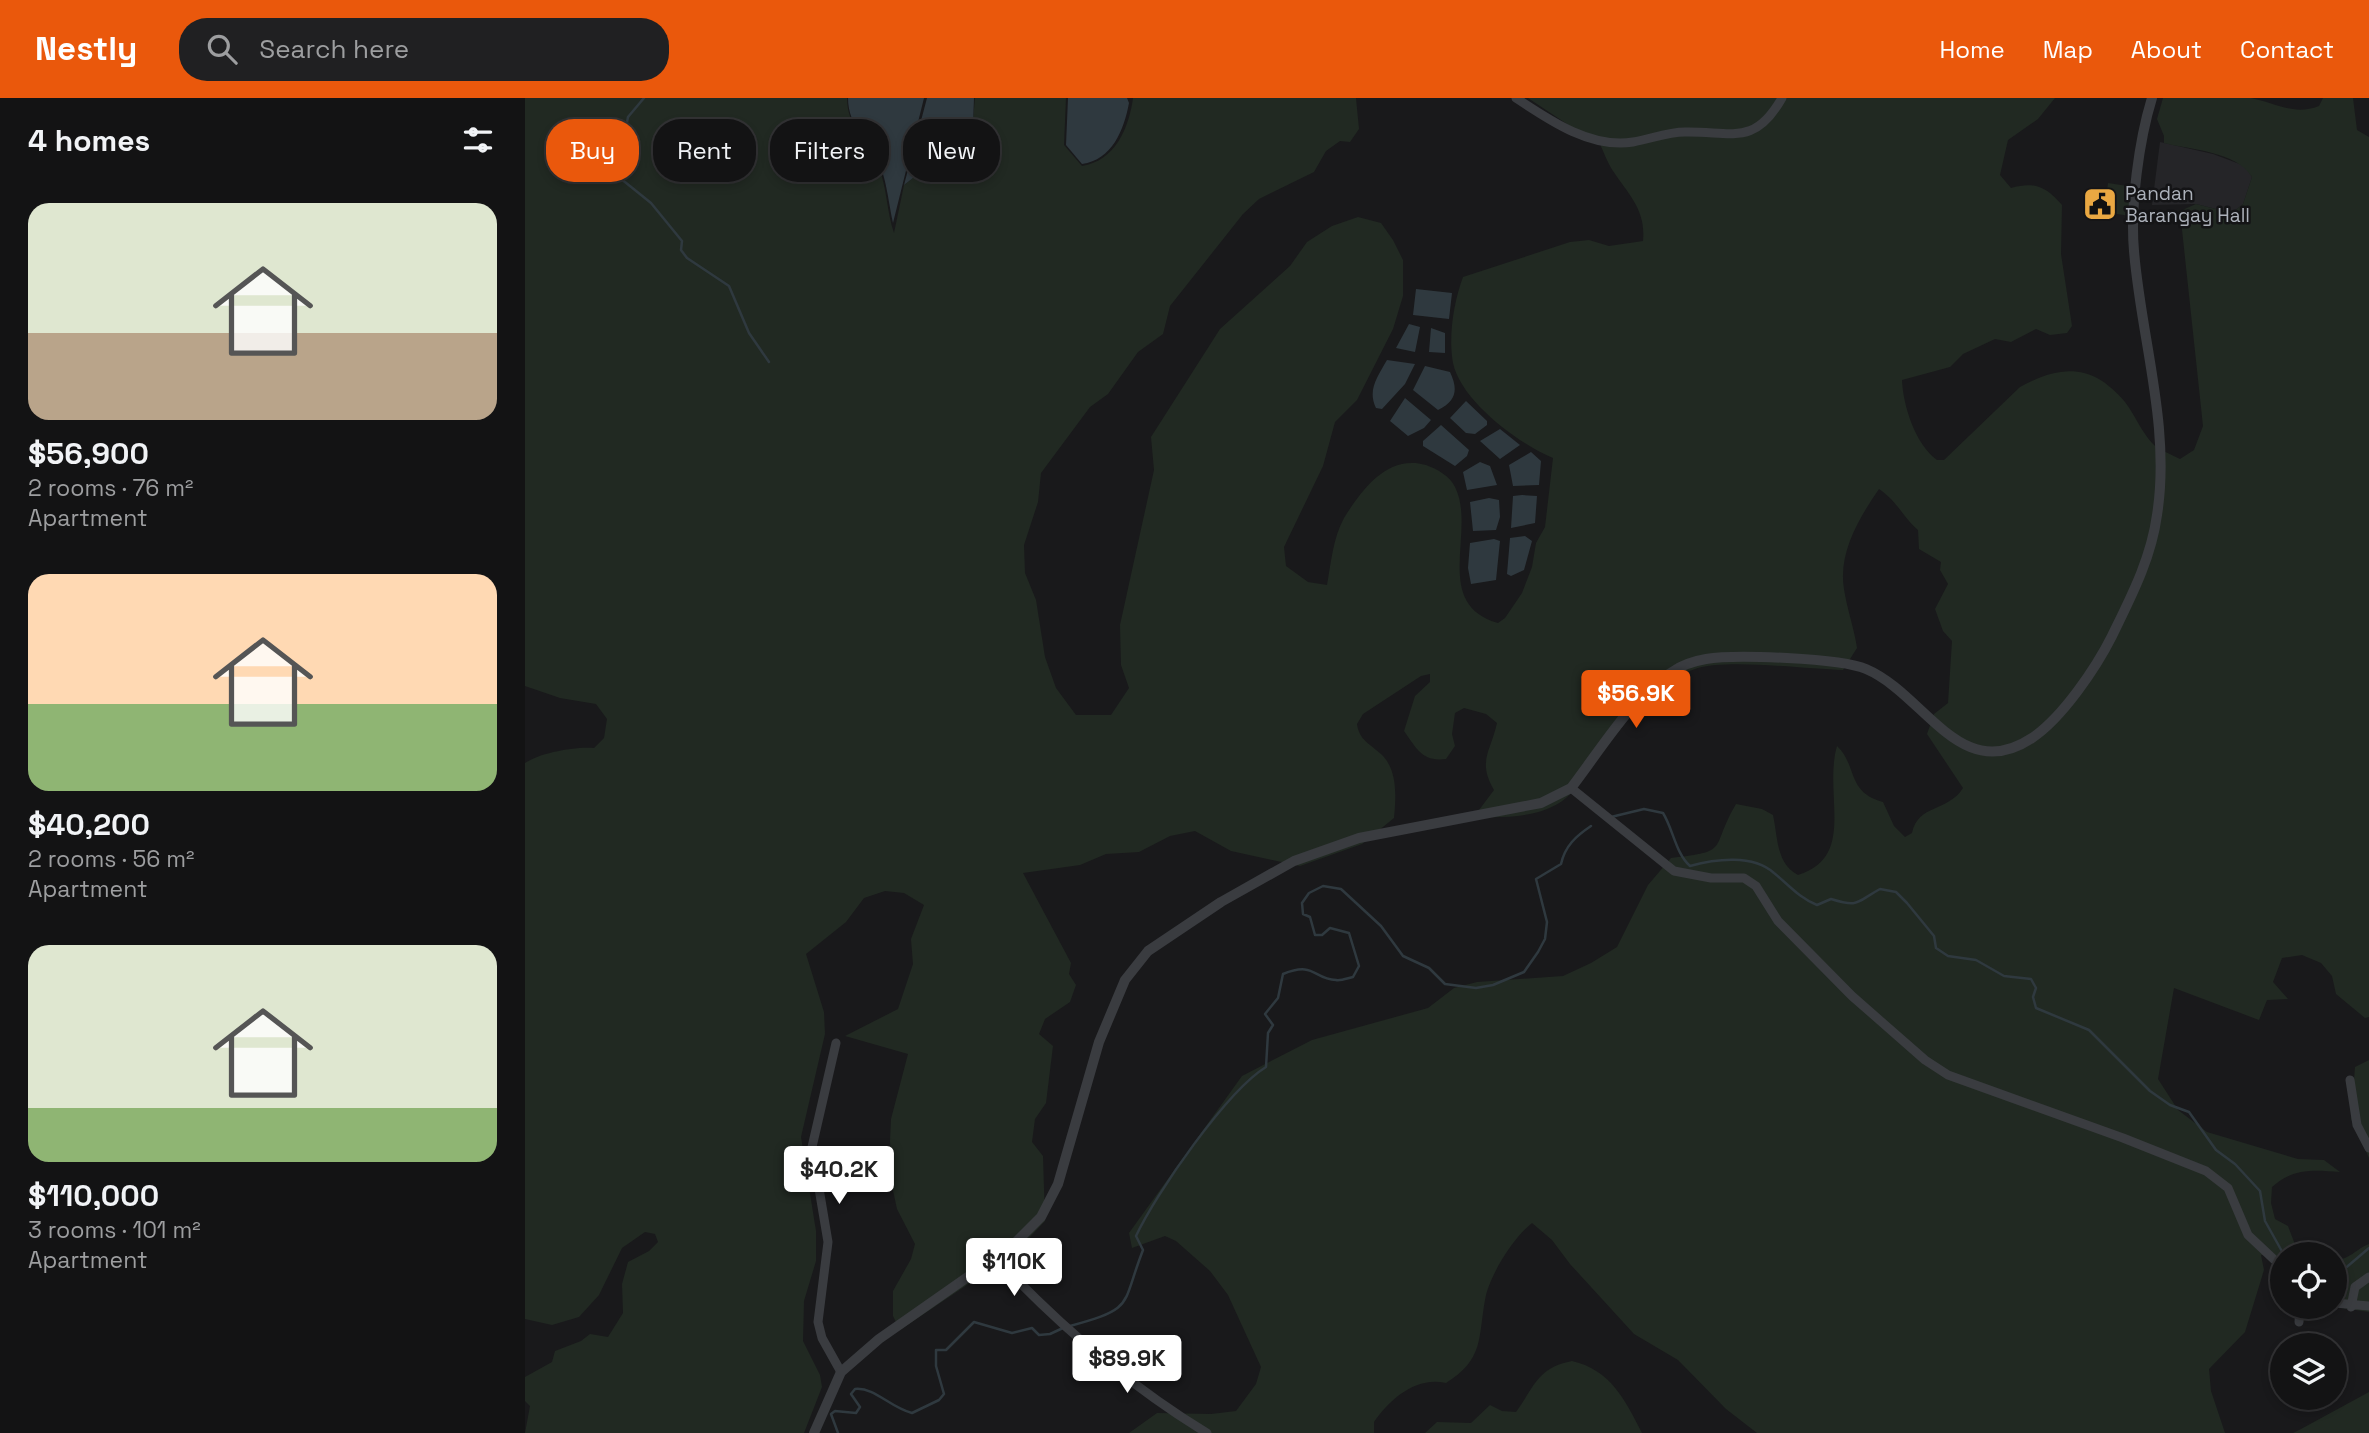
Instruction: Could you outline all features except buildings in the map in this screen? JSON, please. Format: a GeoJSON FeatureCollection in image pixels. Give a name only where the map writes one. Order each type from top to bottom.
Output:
{"type":"FeatureCollection","features":[{"type":"Feature","properties":{"kind":"street"},"geometry":{"type":"LineString","coordinates":[[1515,98],[1563,127],[1602,141],[1622,143],[1669,133],[1728,136],[1746,133],[1768,119],[1782,98]]}},
{"type":"Feature","properties":{"kind":"street"},"geometry":{"type":"LineString","coordinates":[[814,1433],[841,1372],[879,1339],[1028,1233],[1053,1196],[1099,1042],[1125,980],[1148,951],[1233,895],[1294,861],[1359,838],[1541,803],[1571,788],[1650,691],[1669,673],[1702,659],[1739,657],[1826,662],[1865,668],[1926,713],[1962,745],[1980,753],[1994,753],[2021,745],[2046,726],[2102,655],[2143,570],[2157,517],[2160,467],[2155,399],[2133,247],[2136,193],[2153,98]]}},
{"type":"Feature","properties":{"kind":"street"},"geometry":{"type":"LineString","coordinates":[[1571,788],[1674,871],[1711,878],[1744,878],[1756,886],[1778,921],[1852,996],[1925,1060],[1948,1075],[2162,1153],[2217,1178],[2235,1200],[2248,1235],[2270,1256]]}},
{"type":"Feature","properties":{"kind":"street"},"geometry":{"type":"LineString","coordinates":[[837,1043],[811,1147],[828,1242],[818,1322],[823,1338],[841,1372]]}},
{"type":"Feature","properties":{"kind":"street"},"geometry":{"type":"LineString","coordinates":[[2350,1080],[2357,1125],[2369,1148]]}},
{"type":"Feature","properties":{"kind":"street"},"geometry":{"type":"LineString","coordinates":[[996,1258],[1053,1318],[1168,1410],[1206,1433]]}},
{"type":"Feature","properties":{"kind":"street"},"geometry":{"type":"LineString","coordinates":[[2351,1307],[2355,1287],[2369,1277]]}},
{"type":"Feature","properties":{"kind":"street"},"geometry":{"type":"LineString","coordinates":[[2347,1306],[2369,1306]]}},
{"type":"Feature","properties":{"kind":"shaded area"},"geometry":{"type":"Polygon","coordinates":[[[525,98],[847,98],[850,119],[770,119],[770,182],[883,182],[894,233],[904,185],[908,182],[1000,182],[1000,119],[973,119],[975,98],[1066,98],[1064,145],[1082,166],[1094,163],[1112,150],[1124,131],[1133,98],[1356,98],[1359,129],[1350,142],[1340,141],[1326,151],[1314,172],[1259,199],[1243,214],[1170,306],[1163,334],[1138,352],[1108,394],[1090,407],[1041,473],[1038,502],[1024,545],[1025,573],[1036,600],[1045,657],[1056,688],[1076,715],[1111,715],[1129,688],[1121,665],[1120,625],[1154,470],[1151,437],[1220,329],[1290,266],[1307,242],[1332,226],[1358,217],[1381,223],[1393,240],[1403,260],[1403,296],[1393,329],[1357,400],[1335,422],[1323,466],[1284,547],[1286,566],[1308,582],[1327,585],[1337,534],[1359,496],[1388,469],[1412,463],[1426,465],[1450,479],[1455,487],[1462,524],[1461,583],[1466,600],[1478,613],[1498,623],[1505,618],[1522,593],[1532,567],[1536,543],[1545,527],[1553,458],[1524,443],[1493,419],[1467,392],[1458,377],[1453,363],[1451,342],[1455,308],[1463,277],[1570,242],[1589,240],[1609,246],[1643,241],[1642,220],[1635,203],[1611,167],[1598,140],[1582,134],[1528,98],[2055,98],[2038,119],[2008,140],[2000,175],[2011,188],[2027,185],[2039,187],[2062,205],[2061,254],[2072,326],[2067,333],[2050,335],[2036,329],[2011,342],[1995,339],[1963,354],[1950,367],[1902,380],[1912,423],[1922,444],[1937,460],[1944,460],[2020,387],[2035,379],[2063,372],[2089,374],[2101,380],[2125,402],[2158,448],[2180,459],[2194,450],[2203,426],[2180,211],[2196,204],[2232,213],[2243,204],[2252,177],[2245,168],[2224,157],[2164,143],[2157,119],[2163,98],[2251,98],[2301,110],[2319,106],[2323,98],[2353,98],[2357,130],[2369,137],[2369,1017],[2365,1018],[2336,994],[2332,976],[2321,963],[2302,955],[2282,958],[2273,982],[2288,999],[2267,1000],[2259,1020],[2174,988],[2158,1079],[2178,1110],[2207,1132],[2298,1159],[2324,1160],[2340,1172],[2296,1173],[2272,1187],[2271,1203],[2275,1219],[2288,1226],[2294,1242],[2270,1242],[2270,1256],[2261,1255],[2264,1270],[2245,1332],[2209,1369],[2211,1391],[2225,1433],[1757,1433],[1726,1409],[1678,1360],[1634,1334],[1570,1264],[1552,1240],[1532,1223],[1510,1248],[1491,1280],[1485,1300],[1480,1337],[1467,1365],[1446,1383],[1424,1383],[1405,1391],[1388,1405],[1374,1422],[1374,1433],[1129,1433],[1157,1413],[1211,1414],[1236,1411],[1256,1384],[1261,1367],[1228,1295],[1210,1271],[1176,1241],[1165,1236],[1132,1248],[1129,1233],[1242,1076],[1312,1040],[1428,1008],[1454,988],[1477,982],[1563,976],[1591,963],[1617,947],[1648,885],[1671,858],[1703,853],[1716,846],[1736,804],[1762,809],[1773,815],[1779,849],[1791,870],[1798,875],[1816,866],[1827,854],[1833,839],[1833,784],[1837,746],[1863,792],[1883,802],[1894,826],[1905,837],[1912,833],[1920,817],[1957,796],[1963,788],[1927,734],[1934,714],[1948,703],[1952,641],[1943,631],[1935,609],[1948,584],[1940,570],[1941,562],[1919,549],[1918,530],[1879,489],[1852,536],[1844,562],[1844,589],[1857,648],[1843,670],[1729,664],[1698,668],[1681,675],[1650,696],[1624,724],[1573,791],[1547,809],[1513,816],[1479,817],[1476,814],[1494,790],[1486,771],[1486,763],[1497,723],[1486,714],[1464,708],[1455,713],[1452,734],[1455,746],[1446,759],[1431,758],[1417,749],[1404,731],[1415,696],[1430,682],[1430,674],[1421,676],[1363,714],[1357,724],[1363,738],[1387,760],[1395,793],[1394,818],[1362,844],[1300,866],[1231,851],[1195,831],[1170,836],[1139,852],[1106,854],[1080,865],[1023,873],[1071,963],[1069,974],[1076,985],[1070,1002],[1045,1019],[1039,1034],[1053,1046],[1046,1103],[1035,1119],[1032,1142],[1043,1156],[1045,1221],[1016,1252],[900,1330],[893,1316],[893,1291],[911,1259],[915,1244],[897,1209],[892,1186],[890,1141],[891,1119],[908,1054],[845,1036],[898,1009],[913,964],[911,939],[924,905],[904,893],[885,891],[864,898],[846,922],[806,954],[824,1012],[825,1034],[801,1137],[816,1231],[816,1261],[804,1301],[803,1341],[820,1375],[822,1387],[804,1433],[525,1433],[530,1406],[525,1401],[525,1377],[552,1362],[555,1351],[581,1341],[590,1334],[608,1337],[623,1313],[622,1284],[628,1262],[649,1251],[658,1242],[655,1234],[645,1232],[622,1248],[599,1295],[579,1317],[552,1325],[525,1319],[525,763],[558,751],[594,748],[604,738],[607,719],[596,704],[560,698],[525,686],[525,98]]]}},
{"type":"Feature","properties":{"kind":"shaded area"},"geometry":{"type":"Polygon","coordinates":[[[848,98],[924,98],[919,119],[903,119],[903,182],[893,223],[884,182],[889,182],[889,119],[852,119],[848,98]]]}},
{"type":"Feature","properties":{"kind":"shaded area"},"geometry":{"type":"Polygon","coordinates":[[[927,98],[974,98],[973,119],[921,119],[927,98]]]}},
{"type":"Feature","properties":{"kind":"shaded area"},"geometry":{"type":"Polygon","coordinates":[[[1068,98],[1127,98],[1129,103],[1120,133],[1101,157],[1082,164],[1066,145],[1068,98]]]}},
{"type":"Feature","properties":{"kind":"shaded area"},"geometry":{"type":"Polygon","coordinates":[[[2160,142],[2213,154],[2245,166],[2252,177],[2243,204],[2232,213],[2196,204],[2152,205],[2160,142]]]}},
{"type":"Feature","properties":{"kind":"shaded area"},"geometry":{"type":"Polygon","coordinates":[[[2108,183],[2134,187],[2130,216],[2104,212],[2108,183]]]}},
{"type":"Feature","properties":{"kind":"shaded area"},"geometry":{"type":"Polygon","coordinates":[[[1416,289],[1452,293],[1449,319],[1413,315],[1416,289]]]}},
{"type":"Feature","properties":{"kind":"shaded area"},"geometry":{"type":"Polygon","coordinates":[[[1409,324],[1420,327],[1415,352],[1396,348],[1409,324]]]}},
{"type":"Feature","properties":{"kind":"shaded area"},"geometry":{"type":"Polygon","coordinates":[[[1431,328],[1445,333],[1445,353],[1429,352],[1431,328]]]}},
{"type":"Feature","properties":{"kind":"shaded area"},"geometry":{"type":"Polygon","coordinates":[[[1387,360],[1415,364],[1405,384],[1382,409],[1376,408],[1373,389],[1387,360]]]}},
{"type":"Feature","properties":{"kind":"shaded area"},"geometry":{"type":"Polygon","coordinates":[[[1425,366],[1450,372],[1453,378],[1455,389],[1452,399],[1438,410],[1413,390],[1425,366]]]}},
{"type":"Feature","properties":{"kind":"shaded area"},"geometry":{"type":"Polygon","coordinates":[[[1405,398],[1431,420],[1424,428],[1408,436],[1390,421],[1405,398]]]}},
{"type":"Feature","properties":{"kind":"shaded area"},"geometry":{"type":"Polygon","coordinates":[[[1466,401],[1487,421],[1487,425],[1475,434],[1466,433],[1450,418],[1466,401]]]}},
{"type":"Feature","properties":{"kind":"shaded area"},"geometry":{"type":"Polygon","coordinates":[[[1441,425],[1469,450],[1467,456],[1455,466],[1423,446],[1423,441],[1441,425]]]}},
{"type":"Feature","properties":{"kind":"shaded area"},"geometry":{"type":"Polygon","coordinates":[[[1500,429],[1520,445],[1500,459],[1480,441],[1500,429]]]}},
{"type":"Feature","properties":{"kind":"shaded area"},"geometry":{"type":"Polygon","coordinates":[[[1531,452],[1541,461],[1539,485],[1513,486],[1509,465],[1531,452]]]}},
{"type":"Feature","properties":{"kind":"shaded area"},"geometry":{"type":"Polygon","coordinates":[[[1480,462],[1490,466],[1497,485],[1467,490],[1463,472],[1480,462]]]}},
{"type":"Feature","properties":{"kind":"shaded area"},"geometry":{"type":"Polygon","coordinates":[[[1513,496],[1537,496],[1535,523],[1511,528],[1513,496]]]}},
{"type":"Feature","properties":{"kind":"shaded area"},"geometry":{"type":"Polygon","coordinates":[[[1489,498],[1499,500],[1500,517],[1496,530],[1473,531],[1470,502],[1489,498]]]}},
{"type":"Feature","properties":{"kind":"shaded area"},"geometry":{"type":"Polygon","coordinates":[[[1525,536],[1532,541],[1524,570],[1511,576],[1507,574],[1510,538],[1525,536]]]}},
{"type":"Feature","properties":{"kind":"shaded area"},"geometry":{"type":"Polygon","coordinates":[[[1494,539],[1500,541],[1496,580],[1471,584],[1468,568],[1470,543],[1494,539]]]}},
{"type":"Feature","properties":{"kind":"shaded area"},"geometry":{"type":"Polygon","coordinates":[[[2369,1060],[2369,1158],[2351,1119],[2355,1067],[2369,1060]]]}},
{"type":"Feature","properties":{"kind":"shaded area"},"geometry":{"type":"Polygon","coordinates":[[[2369,1244],[2369,1312],[2347,1309],[2347,1256],[2369,1244]]]}},
{"type":"Feature","properties":{"kind":"shaded area"},"geometry":{"type":"Polygon","coordinates":[[[1572,1361],[1586,1365],[1607,1379],[1623,1398],[1642,1433],[1425,1433],[1437,1422],[1471,1423],[1490,1405],[1502,1411],[1516,1412],[1544,1373],[1572,1361]]]}},
{"type":"Feature","properties":{"kind":"shaded area"},"geometry":{"type":"Polygon","coordinates":[[[2369,1392],[2369,1433],[2293,1433],[2336,1410],[2347,1410],[2347,1404],[2369,1392]]]}},
{"type":"Feature","properties":{"kind":"waterway"},"geometry":{"type":"LineString","coordinates":[[644,98],[628,117],[618,169],[620,178],[651,203],[682,241],[681,250],[687,258],[729,286],[749,333],[769,362]]}},
{"type":"Feature","properties":{"kind":"waterway"},"geometry":{"type":"LineString","coordinates":[[1611,817],[1644,809],[1663,813],[1681,855],[1690,866],[1722,860],[1756,863],[1817,905],[1831,899],[1857,902],[1880,889],[1896,892],[1934,936],[1936,948],[1948,956],[1976,960],[2004,976],[2031,979],[2036,988],[2033,997],[2036,1008],[2089,1030],[2150,1091],[2170,1105],[2189,1112],[2216,1150],[2235,1164],[2260,1191],[2265,1221],[2277,1242]]}},
{"type":"Feature","properties":{"kind":"waterway"},"geometry":{"type":"LineString","coordinates":[[1070,1326],[1106,1314],[1123,1302],[1143,1250],[1136,1236],[1159,1195],[1194,1144],[1232,1097],[1266,1067],[1268,1033],[1273,1025],[1265,1014],[1278,998],[1283,974],[1302,969],[1328,979],[1353,977],[1359,966],[1349,933],[1330,928],[1322,935],[1315,935],[1310,917],[1303,914],[1302,903],[1309,893],[1323,886],[1341,889],[1381,926],[1403,956],[1429,968],[1445,984],[1476,988],[1493,985],[1524,972],[1538,952],[1545,939],[1547,922],[1536,879],[1561,864],[1572,842],[1591,826]]}},
{"type":"Feature","properties":{"kind":"waterway"},"geometry":{"type":"LineString","coordinates":[[2347,1267],[2369,1248]]}},
{"type":"Feature","properties":{"kind":"waterway"},"geometry":{"type":"LineString","coordinates":[[838,1433],[831,1414],[835,1411],[856,1413],[860,1407],[851,1394],[855,1389],[869,1391],[912,1413],[939,1400],[944,1394],[936,1366],[936,1350],[946,1350],[974,1322],[1012,1333],[1032,1328],[1039,1335],[1050,1334],[1063,1328]]}},
{"type":"Feature","properties":{"kind":"place","name":"Pandan Barangay Hall"},"geometry":{"type":"Point","coordinates":[2100,204]}}]}
